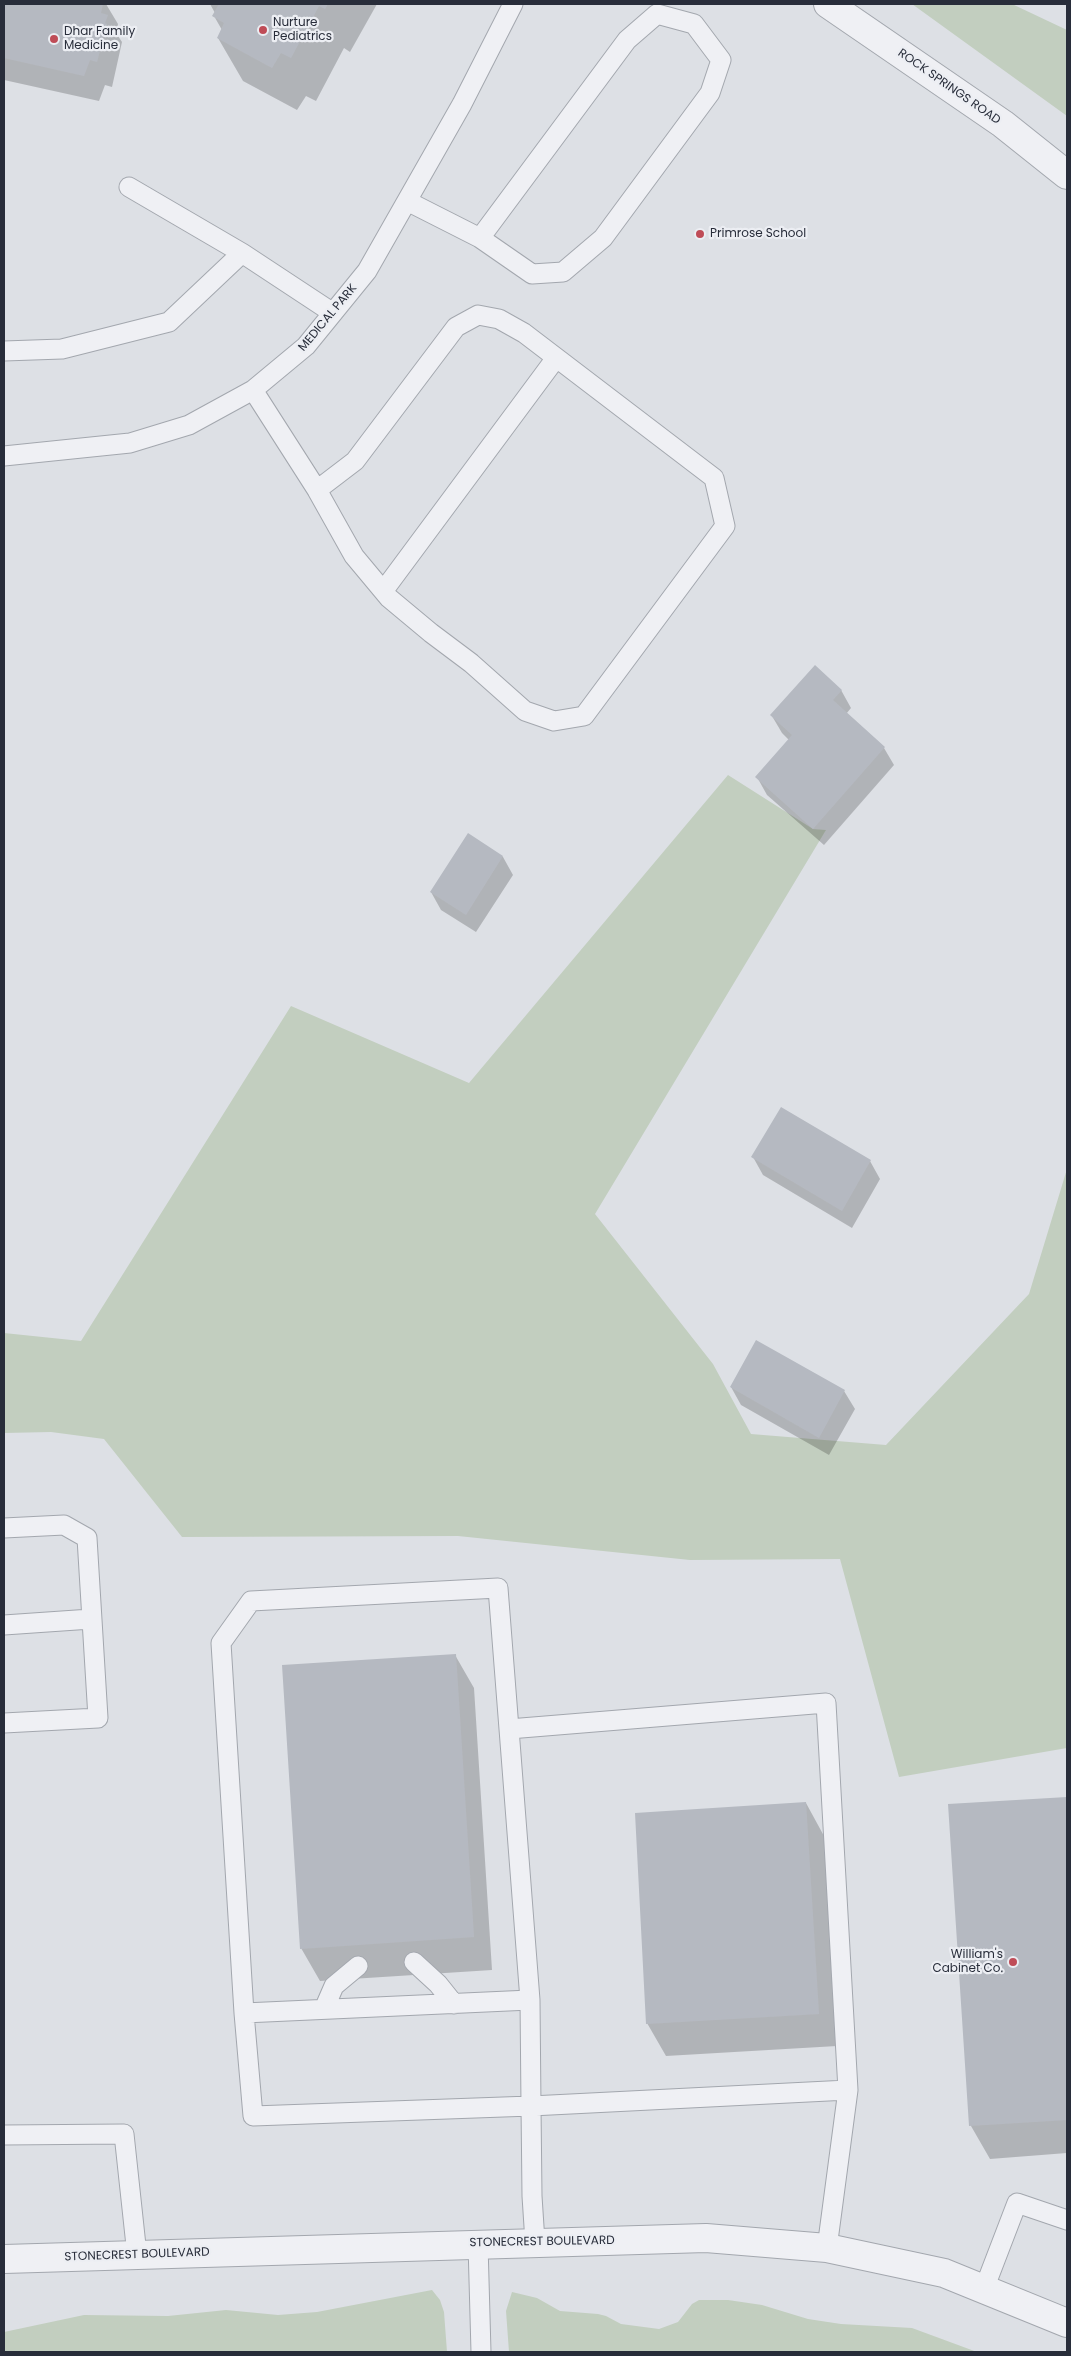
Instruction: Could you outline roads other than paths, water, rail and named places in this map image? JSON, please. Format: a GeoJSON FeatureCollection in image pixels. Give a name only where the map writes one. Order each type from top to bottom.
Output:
{"type":"FeatureCollection","features":[{"type":"Feature","properties":{"kind":"street","name":"ROCK SPRINGS ROAD"},"geometry":{"type":"LineString","coordinates":[[828,4],[1003,124],[1067,175]]}},
{"type":"Feature","properties":{"kind":"street","name":"STONECREST BOULEVARD"},"geometry":{"type":"LineString","coordinates":[[4,2259],[706,2238],[827,2248],[944,2273],[1067,2323]]}},
{"type":"Feature","properties":{"kind":"lane","name":"MEDICAL PARK"},"geometry":{"type":"LineString","coordinates":[[4,456],[130,443],[189,424],[253,390],[306,346],[367,271],[462,104],[514,4]]}},
{"type":"Feature","properties":{"kind":"lane"},"geometry":{"type":"LineString","coordinates":[[407,201],[480,238],[532,274],[563,272],[604,238],[710,93],[722,60],[694,24],[657,14],[627,40],[480,238]]}},
{"type":"Feature","properties":{"kind":"lane"},"geometry":{"type":"LineString","coordinates":[[129,187],[242,253],[333,314]]}},
{"type":"Feature","properties":{"kind":"lane"},"geometry":{"type":"LineString","coordinates":[[4,351],[62,349],[169,322],[242,253]]}},
{"type":"Feature","properties":{"kind":"lane"},"geometry":{"type":"LineString","coordinates":[[253,390],[317,490],[354,556],[389,598],[471,663],[525,711],[554,721],[584,716],[725,526],[714,478],[524,333],[499,319],[478,315],[456,327],[355,461],[317,490]]}},
{"type":"Feature","properties":{"kind":"lane"},"geometry":{"type":"LineString","coordinates":[[384,590],[556,358]]}},
{"type":"Feature","properties":{"kind":"lane"},"geometry":{"type":"LineString","coordinates":[[4,1528],[64,1525],[87,1538],[98,1718],[4,1723]]}},
{"type":"Feature","properties":{"kind":"lane"},"geometry":{"type":"LineString","coordinates":[[535,2242],[531,2106],[530,2000],[498,1588],[250,1600],[221,1643],[244,2013],[253,2116],[531,2106],[848,2090]]}},
{"type":"Feature","properties":{"kind":"lane"},"geometry":{"type":"LineString","coordinates":[[4,1625],[91,1619]]}},
{"type":"Feature","properties":{"kind":"lane"},"geometry":{"type":"LineString","coordinates":[[509,1729],[826,1703],[848,2090],[827,2248]]}},
{"type":"Feature","properties":{"kind":"lane"},"geometry":{"type":"LineString","coordinates":[[414,1962],[438,1984],[454,2004]]}},
{"type":"Feature","properties":{"kind":"lane"},"geometry":{"type":"LineString","coordinates":[[324,2009],[334,1986],[358,1966]]}},
{"type":"Feature","properties":{"kind":"lane"},"geometry":{"type":"LineString","coordinates":[[244,2013],[530,2000]]}},
{"type":"Feature","properties":{"kind":"lane"},"geometry":{"type":"LineString","coordinates":[[4,2135],[124,2134],[137,2255]]}},
{"type":"Feature","properties":{"kind":"lane"},"geometry":{"type":"LineString","coordinates":[[984,2289],[1017,2204],[1067,2220]]}},
{"type":"Feature","properties":{"kind":"lane"},"geometry":{"type":"LineString","coordinates":[[478,2244],[481,2352]]}},
{"type":"Feature","properties":{"kind":"place","name":"Nurture Pediatrics"},"geometry":{"type":"Point","coordinates":[263,30]}},
{"type":"Feature","properties":{"kind":"place","name":"Dhar Family Medicine"},"geometry":{"type":"Point","coordinates":[54,39]}},
{"type":"Feature","properties":{"kind":"place","name":"Primrose School"},"geometry":{"type":"Point","coordinates":[700,234]}},
{"type":"Feature","properties":{"kind":"place","name":"William's Cabinet Co."},"geometry":{"type":"Point","coordinates":[1013,1962]}}]}
